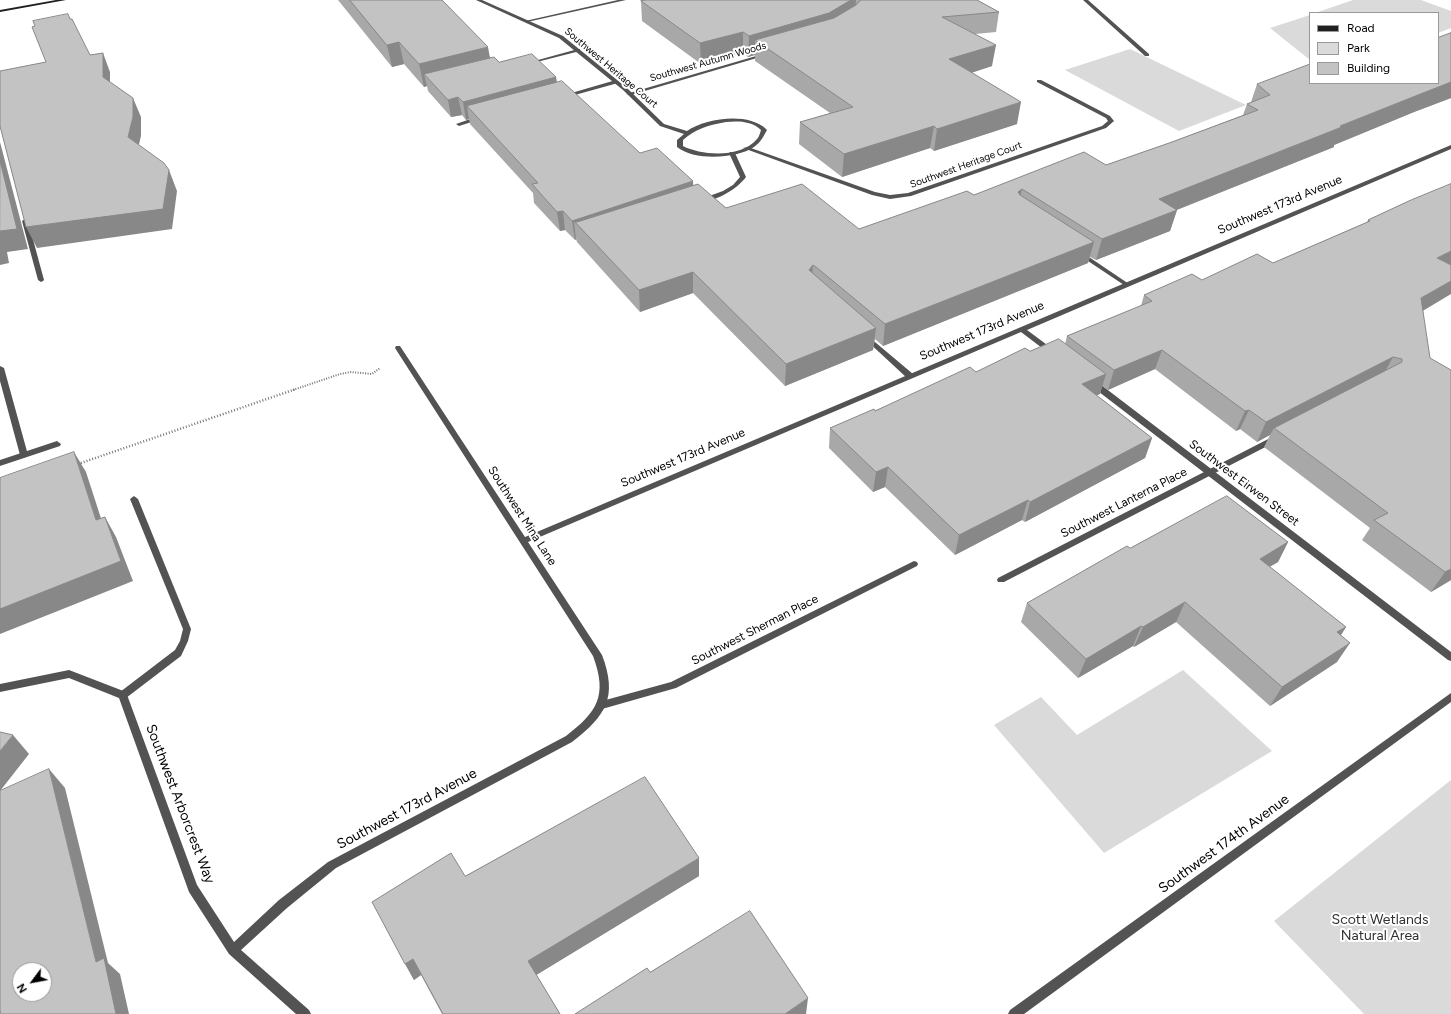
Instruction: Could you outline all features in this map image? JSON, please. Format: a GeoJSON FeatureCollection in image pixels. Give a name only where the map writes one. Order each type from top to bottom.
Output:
{"type":"FeatureCollection","features":[{"type":"Feature","properties":{"kind":"main road"},"geometry":{"type":"LineString","coordinates":[[0,11],[64,0]]}},
{"type":"Feature","properties":{"kind":"street","name":"Southwest Heritage Court"},"geometry":{"type":"LineString","coordinates":[[478,0],[556,34],[578,50],[616,82],[662,124],[686,133]]}},
{"type":"Feature","properties":{"kind":"street"},"geometry":{"type":"LineString","coordinates":[[527,21],[624,0]]}},
{"type":"Feature","properties":{"kind":"street"},"geometry":{"type":"LineString","coordinates":[[1085,0],[1147,54]]}},
{"type":"Feature","properties":{"kind":"street"},"geometry":{"type":"LineString","coordinates":[[525,64],[578,50]]}},
{"type":"Feature","properties":{"kind":"street","name":"Southwest Autumn Woods"},"geometry":{"type":"LineString","coordinates":[[629,94],[770,53]]}},
{"type":"Feature","properties":{"kind":"street","name":"Southwest Heritage Court"},"geometry":{"type":"LineString","coordinates":[[746,148],[874,194],[890,197],[909,195],[1104,126],[1111,121],[1108,117],[1040,81]]}},
{"type":"Feature","properties":{"kind":"street"},"geometry":{"type":"LineString","coordinates":[[556,98],[616,82]]}},
{"type":"Feature","properties":{"kind":"street"},"geometry":{"type":"LineString","coordinates":[[459,124],[489,116]]}},
{"type":"Feature","properties":{"kind":"street"},"geometry":{"type":"LineString","coordinates":[[733,120],[748,121],[759,125],[764,130],[763,136],[757,143],[746,148],[732,153],[716,156],[699,155],[687,152],[680,147],[680,140],[686,133],[699,126],[733,120]]}},
{"type":"Feature","properties":{"kind":"street","name":"Southwest 173rd Avenue"},"geometry":{"type":"LineString","coordinates":[[523,541],[1451,147]]}},
{"type":"Feature","properties":{"kind":"street"},"geometry":{"type":"LineString","coordinates":[[693,203],[723,193],[737,186],[743,177],[732,153]]}},
{"type":"Feature","properties":{"kind":"street"},"geometry":{"type":"LineString","coordinates":[[23,210],[41,280]]}},
{"type":"Feature","properties":{"kind":"street"},"geometry":{"type":"LineString","coordinates":[[1076,250],[1126,284]]}},
{"type":"Feature","properties":{"kind":"street"},"geometry":{"type":"LineString","coordinates":[[1021,329],[1059,358]]}},
{"type":"Feature","properties":{"kind":"street"},"geometry":{"type":"LineString","coordinates":[[864,335],[910,376]]}},
{"type":"Feature","properties":{"kind":"street","name":"Southwest Mina Lane"},"geometry":{"type":"LineString","coordinates":[[400,350],[597,655],[605,679],[602,705]]}},
{"type":"Feature","properties":{"kind":"street"},"geometry":{"type":"LineString","coordinates":[[0,368],[24,455]]}},
{"type":"Feature","properties":{"kind":"street","name":"Southwest Eirwen Street"},"geometry":{"type":"LineString","coordinates":[[1084,377],[1451,657]]}},
{"type":"Feature","properties":{"kind":"street","name":"Southwest Lanterna Place"},"geometry":{"type":"LineString","coordinates":[[1001,580],[1280,436]]}},
{"type":"Feature","properties":{"kind":"street"},"geometry":{"type":"LineString","coordinates":[[0,463],[57,444]]}},
{"type":"Feature","properties":{"kind":"street"},"geometry":{"type":"LineString","coordinates":[[0,688],[69,674],[123,695],[178,653],[184,641],[187,629],[134,499]]}},
{"type":"Feature","properties":{"kind":"street","name":"Southwest Sherman Place"},"geometry":{"type":"LineString","coordinates":[[602,705],[673,685],[914,564]]}},
{"type":"Feature","properties":{"kind":"street","name":"Southwest Arborcrest Way"},"geometry":{"type":"LineString","coordinates":[[123,695],[193,888],[233,950],[305,1014]]}},
{"type":"Feature","properties":{"kind":"street","name":"Southwest 174th Avenue"},"geometry":{"type":"LineString","coordinates":[[1014,1014],[1451,697]]}},
{"type":"Feature","properties":{"kind":"street","name":"Southwest 173rd Avenue"},"geometry":{"type":"LineString","coordinates":[[233,950],[283,904],[332,866],[569,739],[590,723],[602,705]]}},
{"type":"Feature","properties":{"kind":"path"},"geometry":{"type":"LineString","coordinates":[[77,464],[340,374],[351,372],[372,374],[400,350]]}},
{"type":"Feature","properties":{"kind":"green space"},"geometry":{"type":"Polygon","coordinates":[[[1353,0],[1421,0],[1451,11],[1451,28],[1439,33],[1439,12],[1318,12],[1353,0]]]}},
{"type":"Feature","properties":{"kind":"green space"},"geometry":{"type":"Polygon","coordinates":[[[1309,15],[1309,59],[1270,28],[1309,15]]]}},
{"type":"Feature","properties":{"kind":"green space"},"geometry":{"type":"Polygon","coordinates":[[[1130,49],[1246,105],[1179,131],[1065,70],[1130,49]]]}},
{"type":"Feature","properties":{"kind":"green space"},"geometry":{"type":"Polygon","coordinates":[[[1183,670],[1272,751],[1104,853],[994,725],[1041,697],[1077,735],[1183,670]]]}},
{"type":"Feature","properties":{"kind":"green space","name":"Scott Wetlands Natural Area"},"geometry":{"type":"Polygon","coordinates":[[[1451,780],[1451,1014],[1364,1014],[1274,921],[1451,780]]]}},
{"type":"Feature","properties":{"kind":"building"},"geometry":{"type":"Polygon","coordinates":[[[350,0],[442,0],[488,47],[419,64],[399,42],[387,45],[350,0]]]}},
{"type":"Feature","properties":{"kind":"building"},"geometry":{"type":"Polygon","coordinates":[[[851,0],[829,13],[749,36],[743,32],[700,43],[641,1],[851,0]]]}},
{"type":"Feature","properties":{"kind":"building"},"geometry":{"type":"Polygon","coordinates":[[[861,0],[977,0],[999,12],[942,17],[996,45],[949,59],[1021,102],[937,129],[934,126],[844,154],[800,122],[853,107],[755,40],[834,18],[856,5],[861,0]]]}},
{"type":"Feature","properties":{"kind":"building"},"geometry":{"type":"Polygon","coordinates":[[[68,14],[90,55],[103,53],[103,77],[133,98],[133,117],[128,137],[164,163],[169,170],[163,209],[26,227],[0,126],[0,71],[46,62],[32,27],[35,26],[33,21],[68,14]]]}},
{"type":"Feature","properties":{"kind":"building"},"geometry":{"type":"Polygon","coordinates":[[[1451,33],[1451,82],[1340,126],[1342,127],[1159,199],[1177,210],[1102,239],[1022,189],[1018,192],[1020,195],[1094,242],[885,324],[813,265],[809,270],[876,328],[786,364],[693,272],[639,290],[574,221],[577,222],[698,184],[726,208],[802,184],[859,229],[967,191],[974,195],[1084,152],[1106,165],[1172,142],[1258,110],[1247,104],[1270,95],[1257,84],[1309,64],[1309,84],[1439,84],[1439,38],[1451,33]]]}},
{"type":"Feature","properties":{"kind":"building"},"geometry":{"type":"Polygon","coordinates":[[[532,54],[556,77],[463,102],[458,97],[448,100],[424,74],[494,57],[499,62],[532,54]]]}},
{"type":"Feature","properties":{"kind":"building"},"geometry":{"type":"Polygon","coordinates":[[[562,81],[640,153],[657,148],[693,181],[572,221],[563,211],[557,212],[532,184],[538,183],[467,106],[562,81]]]}},
{"type":"Feature","properties":{"kind":"building"},"geometry":{"type":"Polygon","coordinates":[[[0,161],[17,229],[0,231],[0,161]]]}},
{"type":"Feature","properties":{"kind":"building"},"geometry":{"type":"Polygon","coordinates":[[[1451,184],[1451,251],[1437,258],[1451,265],[1451,281],[1421,298],[1430,358],[1451,370],[1451,569],[1445,572],[1374,520],[1388,513],[1274,428],[1402,362],[1402,359],[1393,357],[1266,422],[1249,410],[1245,411],[1162,350],[1114,370],[1067,336],[1152,301],[1144,295],[1192,274],[1202,280],[1257,254],[1273,263],[1370,221],[1368,220],[1411,200],[1451,184]]]}},
{"type":"Feature","properties":{"kind":"building"},"geometry":{"type":"Polygon","coordinates":[[[1059,339],[1106,374],[1082,384],[1152,438],[1030,502],[1028,500],[959,535],[888,467],[876,472],[830,428],[874,409],[875,411],[970,367],[976,372],[1025,348],[1030,351],[1059,339]]]}},
{"type":"Feature","properties":{"kind":"building"},"geometry":{"type":"Polygon","coordinates":[[[74,452],[96,520],[105,517],[121,561],[0,609],[0,478],[74,452]]]}},
{"type":"Feature","properties":{"kind":"building"},"geometry":{"type":"Polygon","coordinates":[[[1227,496],[1288,542],[1260,559],[1346,627],[1337,632],[1350,643],[1282,687],[1185,602],[1086,659],[1027,603],[1127,546],[1130,548],[1227,496]]]}},
{"type":"Feature","properties":{"kind":"building"},"geometry":{"type":"Polygon","coordinates":[[[0,732],[13,735],[0,751],[0,732]]]}},
{"type":"Feature","properties":{"kind":"building"},"geometry":{"type":"Polygon","coordinates":[[[49,769],[96,962],[104,958],[116,1014],[1,1014],[0,791],[49,769]]]}},
{"type":"Feature","properties":{"kind":"building"},"geometry":{"type":"Polygon","coordinates":[[[645,777],[699,858],[528,961],[560,1014],[443,1014],[413,959],[405,964],[372,902],[451,853],[465,876],[645,777]]]}},
{"type":"Feature","properties":{"kind":"building"},"geometry":{"type":"Polygon","coordinates":[[[750,911],[808,998],[785,1014],[575,1014],[647,968],[650,972],[750,911]]]}}]}
